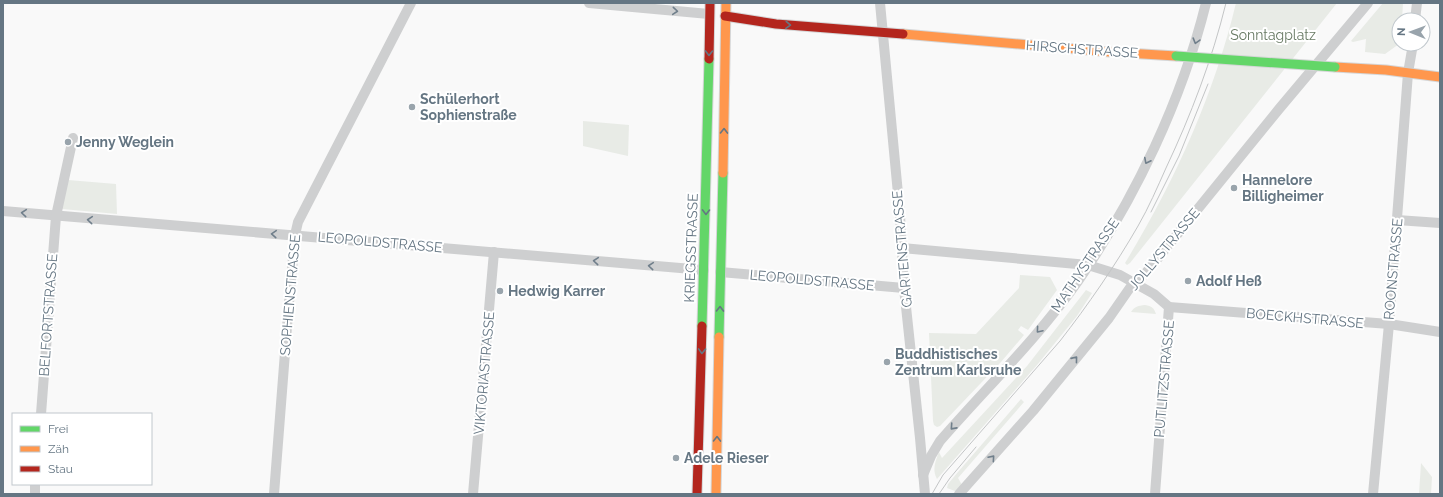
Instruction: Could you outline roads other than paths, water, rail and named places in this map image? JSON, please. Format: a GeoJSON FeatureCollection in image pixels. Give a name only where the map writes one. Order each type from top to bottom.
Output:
{"type":"FeatureCollection","features":[{"type":"Feature","properties":{"kind":"main road","name":"KRIEGSSTRASSE"},"geometry":{"type":"LineString","coordinates":[[697,494],[710,3]]}},
{"type":"Feature","properties":{"kind":"main road"},"geometry":{"type":"LineString","coordinates":[[716,494],[726,3]]}},
{"type":"Feature","properties":{"kind":"main road","name":"HIRSCHSTRASSE"},"geometry":{"type":"LineString","coordinates":[[725,16],[776,24],[1110,52],[1335,67],[1440,77]]}},
{"type":"Feature","properties":{"kind":"street","name":"SOPHIENSTRASSE"},"geometry":{"type":"LineString","coordinates":[[274,494],[298,222],[411,3]]}},
{"type":"Feature","properties":{"kind":"street"},"geometry":{"type":"LineString","coordinates":[[589,3],[709,14]]}},
{"type":"Feature","properties":{"kind":"street","name":"GARTENSTRASSE"},"geometry":{"type":"LineString","coordinates":[[880,3],[902,248],[904,288],[925,494]]}},
{"type":"Feature","properties":{"kind":"street","name":"MATHYSTRASSE"},"geometry":{"type":"LineString","coordinates":[[924,475],[931,456],[940,441],[1041,329],[1078,281],[1111,228],[1135,186],[1169,115],[1185,74],[1206,3]]}},
{"type":"Feature","properties":{"kind":"street","name":"JOLLYSTRASSE"},"geometry":{"type":"LineString","coordinates":[[959,494],[1033,411],[1109,318],[1134,282],[1146,274],[1279,109],[1368,3]]}},
{"type":"Feature","properties":{"kind":"street","name":"ROONSTRASSE"},"geometry":{"type":"LineString","coordinates":[[1373,494],[1389,324],[1408,73],[1412,52]]}},
{"type":"Feature","properties":{"kind":"street"},"geometry":{"type":"LineString","coordinates":[[56,216],[73,138]]}},
{"type":"Feature","properties":{"kind":"street","name":"LEOPOLDSTRASSE"},"geometry":{"type":"LineString","coordinates":[[3,212],[296,235],[704,270]]}},
{"type":"Feature","properties":{"kind":"street","name":"BELFORTSTRASSE"},"geometry":{"type":"LineString","coordinates":[[41,413],[56,216]]}},
{"type":"Feature","properties":{"kind":"street"},"geometry":{"type":"LineString","coordinates":[[1397,220],[1440,223]]}},
{"type":"Feature","properties":{"kind":"street","name":"PUTLITZSTRASSE"},"geometry":{"type":"LineString","coordinates":[[902,248],[1088,265],[1110,271],[1134,282],[1154,294],[1169,307],[1155,494]]}},
{"type":"Feature","properties":{"kind":"street","name":"VIKTORIASTRASSE"},"geometry":{"type":"LineString","coordinates":[[473,494],[494,252]]}},
{"type":"Feature","properties":{"kind":"street","name":"LEOPOLDSTRASSE"},"geometry":{"type":"LineString","coordinates":[[720,272],[904,288]]}},
{"type":"Feature","properties":{"kind":"street","name":"BOECKHSTRASSE"},"geometry":{"type":"LineString","coordinates":[[1169,307],[1389,324],[1440,332]]}},
{"type":"Feature","properties":{"kind":"tram line"},"geometry":{"type":"LineString","coordinates":[[932,494],[943,475],[1060,341],[1101,285],[1129,241],[1153,197],[1192,108],[1214,45],[1226,3]]}},
{"type":"Feature","properties":{"kind":"tram line"},"geometry":{"type":"LineString","coordinates":[[1151,212],[1179,156],[1208,84]]}},
{"type":"Feature","properties":{"kind":"tram line"},"geometry":{"type":"LineString","coordinates":[[939,494],[950,478],[976,447]]}},
{"type":"Feature","properties":{"kind":"place","name":"Schülerhort Sophienstraße"},"geometry":{"type":"Point","coordinates":[412,107]}},
{"type":"Feature","properties":{"kind":"place","name":"Jenny Weglein"},"geometry":{"type":"Point","coordinates":[68,142]}},
{"type":"Feature","properties":{"kind":"place","name":"Hannelore Billigheimer"},"geometry":{"type":"Point","coordinates":[1234,188]}},
{"type":"Feature","properties":{"kind":"place","name":"Adolf Heß"},"geometry":{"type":"Point","coordinates":[1188,281]}},
{"type":"Feature","properties":{"kind":"place","name":"Hedwig Karrer"},"geometry":{"type":"Point","coordinates":[500,291]}},
{"type":"Feature","properties":{"kind":"place","name":"Buddhistisches Zentrum Karlsruhe"},"geometry":{"type":"Point","coordinates":[887,362]}},
{"type":"Feature","properties":{"kind":"place","name":"Adele Rieser"},"geometry":{"type":"Point","coordinates":[676,458]}},
{"type":"Feature","properties":{"kind":"park label","name":"Sonntagplatz"},"geometry":{"type":"Point","coordinates":[1273,35]}}]}
